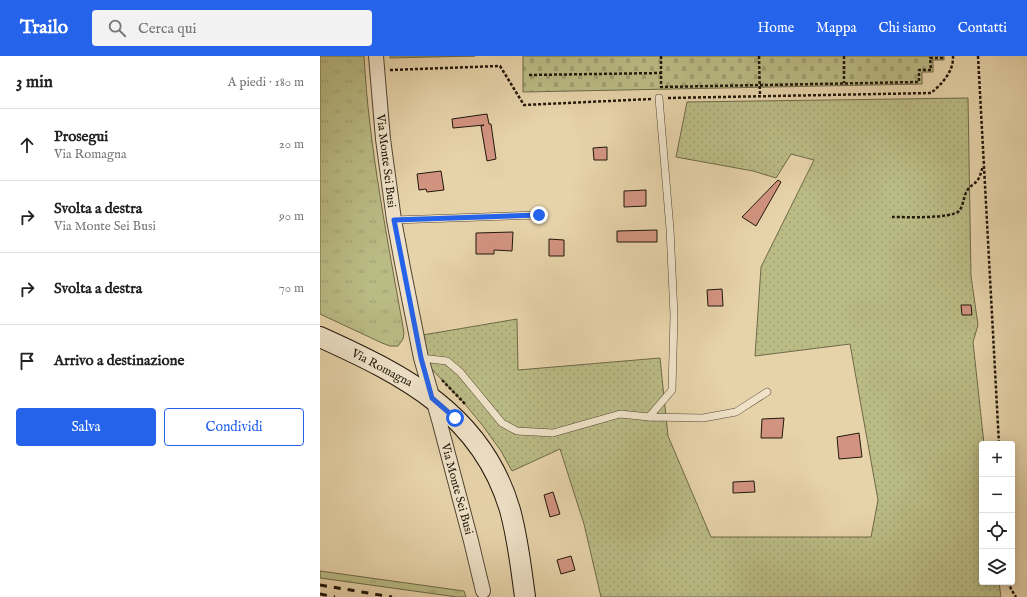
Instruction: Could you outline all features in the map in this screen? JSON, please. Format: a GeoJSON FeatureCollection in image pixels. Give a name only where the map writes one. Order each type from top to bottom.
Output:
{"type":"FeatureCollection","features":[{"type":"Feature","properties":{"kind":"main road","name":"Via Romagna"},"geometry":{"type":"LineString","coordinates":[[320,337],[388,369],[432,398],[455,418],[470,434],[483,451],[495,473],[506,499],[513,520],[525,597]]}},
{"type":"Feature","properties":{"kind":"street","name":"Via Monte Sei Busi"},"geometry":{"type":"LineString","coordinates":[[376,56],[376,71],[383,140],[394,220],[421,358],[472,541],[483,591]]}},
{"type":"Feature","properties":{"kind":"lane"},"geometry":{"type":"LineString","coordinates":[[649,417],[672,390],[674,315],[670,229],[659,98]]}},
{"type":"Feature","properties":{"kind":"lane"},"geometry":{"type":"LineString","coordinates":[[394,220],[539,215]]}},
{"type":"Feature","properties":{"kind":"lane"},"geometry":{"type":"LineString","coordinates":[[421,358],[447,361],[460,372],[502,423],[517,431],[553,433],[620,414],[649,417],[703,418],[736,412],[767,392]]}},
{"type":"Feature","properties":{"kind":"path"},"geometry":{"type":"LineString","coordinates":[[661,56],[661,87],[919,82],[919,70],[931,70],[930,58],[942,58],[942,56]]}},
{"type":"Feature","properties":{"kind":"path"},"geometry":{"type":"LineString","coordinates":[[759,56],[760,96]]}},
{"type":"Feature","properties":{"kind":"path"},"geometry":{"type":"LineString","coordinates":[[844,56],[844,83]]}},
{"type":"Feature","properties":{"kind":"path"},"geometry":{"type":"LineString","coordinates":[[376,71],[500,66],[524,105],[659,98],[931,93],[939,86],[954,63],[953,56]]}},
{"type":"Feature","properties":{"kind":"path"},"geometry":{"type":"LineString","coordinates":[[978,56],[999,441]]}},
{"type":"Feature","properties":{"kind":"path"},"geometry":{"type":"LineString","coordinates":[[529,75],[661,73]]}},
{"type":"Feature","properties":{"kind":"path"},"geometry":{"type":"LineString","coordinates":[[892,218],[945,216],[958,212],[962,206],[963,198],[967,190],[980,176],[984,163]]}},
{"type":"Feature","properties":{"kind":"path"},"geometry":{"type":"LineString","coordinates":[[1009,585],[1016,597]]}},
{"type":"Feature","properties":{"kind":"green space"},"geometry":{"type":"Polygon","coordinates":[[[320,56],[364,56],[370,126],[404,333],[403,339],[398,346],[390,346],[382,343],[320,314],[320,56]]]}},
{"type":"Feature","properties":{"kind":"green space"},"geometry":{"type":"Polygon","coordinates":[[[390,56],[475,56],[390,58],[390,56]]]}},
{"type":"Feature","properties":{"kind":"green space"},"geometry":{"type":"Polygon","coordinates":[[[523,56],[944,56],[944,60],[933,60],[933,72],[922,72],[922,84],[523,92],[523,56]]]}},
{"type":"Feature","properties":{"kind":"green space"},"geometry":{"type":"Polygon","coordinates":[[[968,98],[971,276],[978,325],[973,342],[984,441],[979,441],[979,585],[999,585],[1001,597],[601,597],[584,524],[560,449],[512,471],[501,451],[483,426],[464,403],[421,358],[417,336],[517,319],[518,370],[660,358],[668,436],[711,537],[871,537],[878,500],[850,344],[755,356],[761,267],[814,160],[791,154],[776,178],[753,171],[676,157],[687,102],[968,98]]]}},
{"type":"Feature","properties":{"kind":"green space"},"geometry":{"type":"Polygon","coordinates":[[[320,571],[464,591],[466,597],[320,578],[320,571]]]}},
{"type":"Feature","properties":{"kind":"building"},"geometry":{"type":"Polygon","coordinates":[[[487,114],[489,124],[491,124],[496,159],[487,161],[481,126],[484,125],[453,128],[452,119],[487,114]]]}},
{"type":"Feature","properties":{"kind":"building"},"geometry":{"type":"Polygon","coordinates":[[[607,147],[607,160],[594,160],[593,148],[607,147]]]}},
{"type":"Feature","properties":{"kind":"building"},"geometry":{"type":"Polygon","coordinates":[[[441,171],[444,190],[427,192],[426,189],[419,190],[417,174],[441,171]]]}},
{"type":"Feature","properties":{"kind":"building"},"geometry":{"type":"Polygon","coordinates":[[[778,180],[781,182],[756,226],[742,217],[778,180]]]}},
{"type":"Feature","properties":{"kind":"building"},"geometry":{"type":"Polygon","coordinates":[[[646,190],[646,206],[624,207],[624,191],[646,190]]]}},
{"type":"Feature","properties":{"kind":"building"},"geometry":{"type":"Polygon","coordinates":[[[657,230],[657,242],[617,242],[617,231],[657,230]]]}},
{"type":"Feature","properties":{"kind":"building"},"geometry":{"type":"Polygon","coordinates":[[[513,232],[512,251],[494,250],[494,254],[476,254],[476,233],[513,232]]]}},
{"type":"Feature","properties":{"kind":"building"},"geometry":{"type":"Polygon","coordinates":[[[549,239],[564,240],[564,256],[549,256],[549,239]]]}},
{"type":"Feature","properties":{"kind":"building"},"geometry":{"type":"Polygon","coordinates":[[[722,289],[723,306],[708,306],[707,290],[722,289]]]}},
{"type":"Feature","properties":{"kind":"building"},"geometry":{"type":"Polygon","coordinates":[[[961,305],[971,305],[972,315],[962,315],[961,305]]]}},
{"type":"Feature","properties":{"kind":"building"},"geometry":{"type":"Polygon","coordinates":[[[784,418],[782,438],[761,438],[762,419],[784,418]]]}},
{"type":"Feature","properties":{"kind":"building"},"geometry":{"type":"Polygon","coordinates":[[[859,433],[862,457],[839,459],[837,437],[859,433]]]}},
{"type":"Feature","properties":{"kind":"building"},"geometry":{"type":"Polygon","coordinates":[[[754,481],[755,492],[733,493],[733,482],[754,481]]]}},
{"type":"Feature","properties":{"kind":"building"},"geometry":{"type":"Polygon","coordinates":[[[553,492],[560,514],[550,517],[544,495],[553,492]]]}},
{"type":"Feature","properties":{"kind":"building"},"geometry":{"type":"Polygon","coordinates":[[[571,556],[575,570],[561,574],[557,560],[571,556]]]}},
{"type":"Feature","properties":{"kind":"railway"},"geometry":{"type":"LineString","coordinates":[[320,585],[392,597]]}},
{"type":"Feature","properties":{"kind":"railway"},"geometry":{"type":"LineString","coordinates":[[320,594],[335,597]]}},
{"type":"Feature","properties":{"kind":"route"},"geometry":{"type":"LineString","coordinates":[[455,418],[432,398],[421,358],[402,268],[394,220],[539,215]]}}]}
